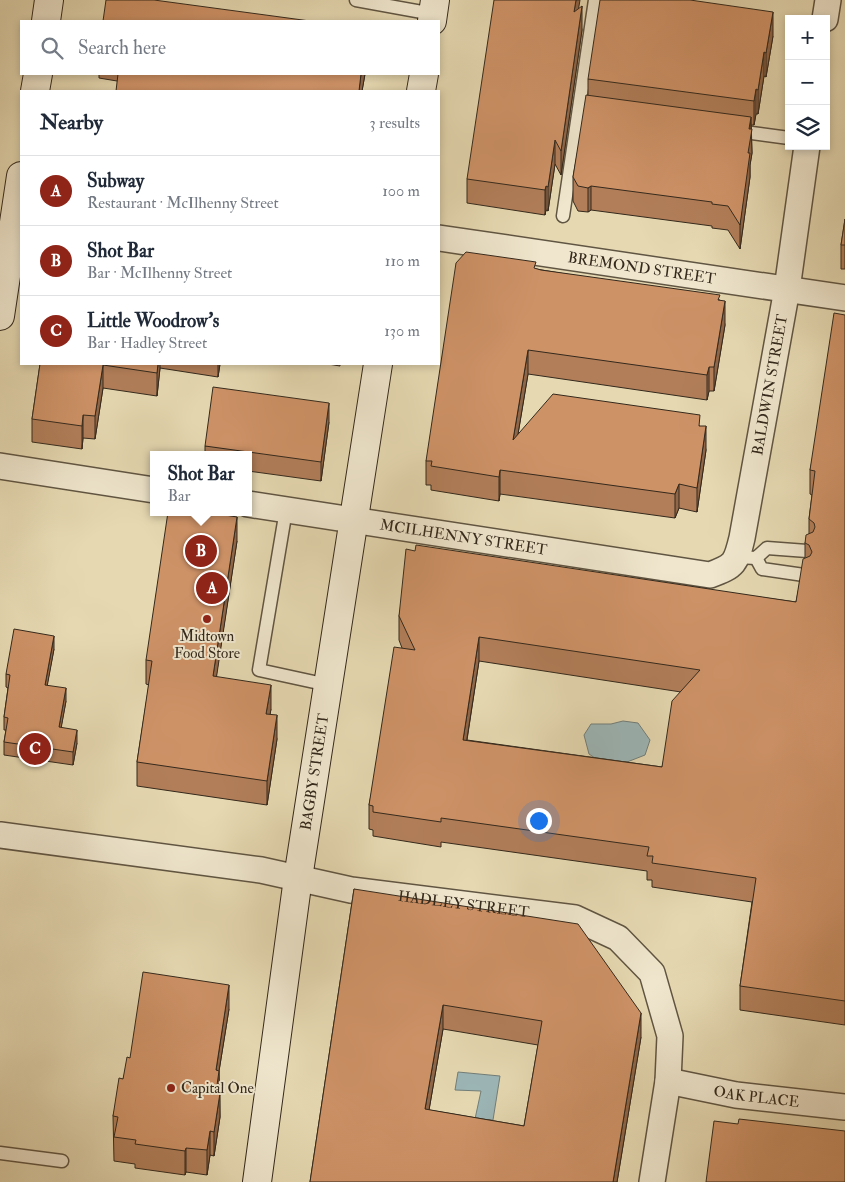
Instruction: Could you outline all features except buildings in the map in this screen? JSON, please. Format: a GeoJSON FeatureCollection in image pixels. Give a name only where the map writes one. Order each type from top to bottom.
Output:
{"type":"FeatureCollection","features":[{"type":"Feature","properties":{"kind":"main road"},"geometry":{"type":"LineString","coordinates":[[46,20],[49,0]]}},
{"type":"Feature","properties":{"kind":"main road"},"geometry":{"type":"LineString","coordinates":[[36,90],[38,75]]}},
{"type":"Feature","properties":{"kind":"main road"},"geometry":{"type":"LineString","coordinates":[[421,90],[424,75]]}},
{"type":"Feature","properties":{"kind":"main road"},"geometry":{"type":"LineString","coordinates":[[0,316],[20,183]]}},
{"type":"Feature","properties":{"kind":"main road","name":"BAGBY STREET"},"geometry":{"type":"LineString","coordinates":[[256,1182],[298,878],[378,365]]}},
{"type":"Feature","properties":{"kind":"street"},"geometry":{"type":"LineString","coordinates":[[826,15],[828,0]]}},
{"type":"Feature","properties":{"kind":"street","name":"BALDWIN STREET"},"geometry":{"type":"LineString","coordinates":[[747,557],[744,528],[787,289],[806,150]]}},
{"type":"Feature","properties":{"kind":"street","name":"BREMOND STREET"},"geometry":{"type":"LineString","coordinates":[[440,238],[845,298]]}},
{"type":"Feature","properties":{"kind":"street"},"geometry":{"type":"LineString","coordinates":[[0,466],[150,489]]}},
{"type":"Feature","properties":{"kind":"street","name":"MCILHENNY STREET"},"geometry":{"type":"LineString","coordinates":[[252,505],[710,575],[728,569],[747,557]]}},
{"type":"Feature","properties":{"kind":"street","name":"HADLEY STREET"},"geometry":{"type":"LineString","coordinates":[[0,834],[261,870],[351,890],[575,918],[618,938],[652,973],[670,1036],[668,1081]]}},
{"type":"Feature","properties":{"kind":"street"},"geometry":{"type":"LineString","coordinates":[[652,1182],[668,1081]]}},
{"type":"Feature","properties":{"kind":"street","name":"OAK PLACE"},"geometry":{"type":"LineString","coordinates":[[668,1081],[736,1095],[845,1107]]}},
{"type":"Feature","properties":{"kind":"lane"},"geometry":{"type":"LineString","coordinates":[[356,0],[434,12]]}},
{"type":"Feature","properties":{"kind":"lane"},"geometry":{"type":"LineString","coordinates":[[563,216],[583,111],[595,0]]}},
{"type":"Feature","properties":{"kind":"lane"},"geometry":{"type":"LineString","coordinates":[[725,129],[785,137]]}},
{"type":"Feature","properties":{"kind":"lane"},"geometry":{"type":"LineString","coordinates":[[286,510],[259,670],[328,685]]}},
{"type":"Feature","properties":{"kind":"lane"},"geometry":{"type":"LineString","coordinates":[[804,575],[762,569],[747,557],[768,548],[807,551]]}},
{"type":"Feature","properties":{"kind":"lane"},"geometry":{"type":"LineString","coordinates":[[0,1153],[62,1161]]}},
{"type":"Feature","properties":{"kind":"water"},"geometry":{"type":"Polygon","coordinates":[[[623,721],[638,723],[650,740],[645,755],[627,762],[604,764],[589,754],[584,735],[591,724],[611,724],[623,721]]]}},
{"type":"Feature","properties":{"kind":"water"},"geometry":{"type":"Polygon","coordinates":[[[458,1072],[500,1076],[493,1120],[475,1119],[481,1091],[455,1090],[458,1072]]]}},
{"type":"Feature","properties":{"kind":"place","name":"Shot Bar"},"geometry":{"type":"Point","coordinates":[201,551]}},
{"type":"Feature","properties":{"kind":"place","name":"Subway"},"geometry":{"type":"Point","coordinates":[212,588]}},
{"type":"Feature","properties":{"kind":"place","name":"Midtown Food Store"},"geometry":{"type":"Point","coordinates":[207,619]}},
{"type":"Feature","properties":{"kind":"place","name":"Little Woodrow's"},"geometry":{"type":"Point","coordinates":[35,749]}},
{"type":"Feature","properties":{"kind":"place","name":"Capital One"},"geometry":{"type":"Point","coordinates":[171,1088]}}]}
